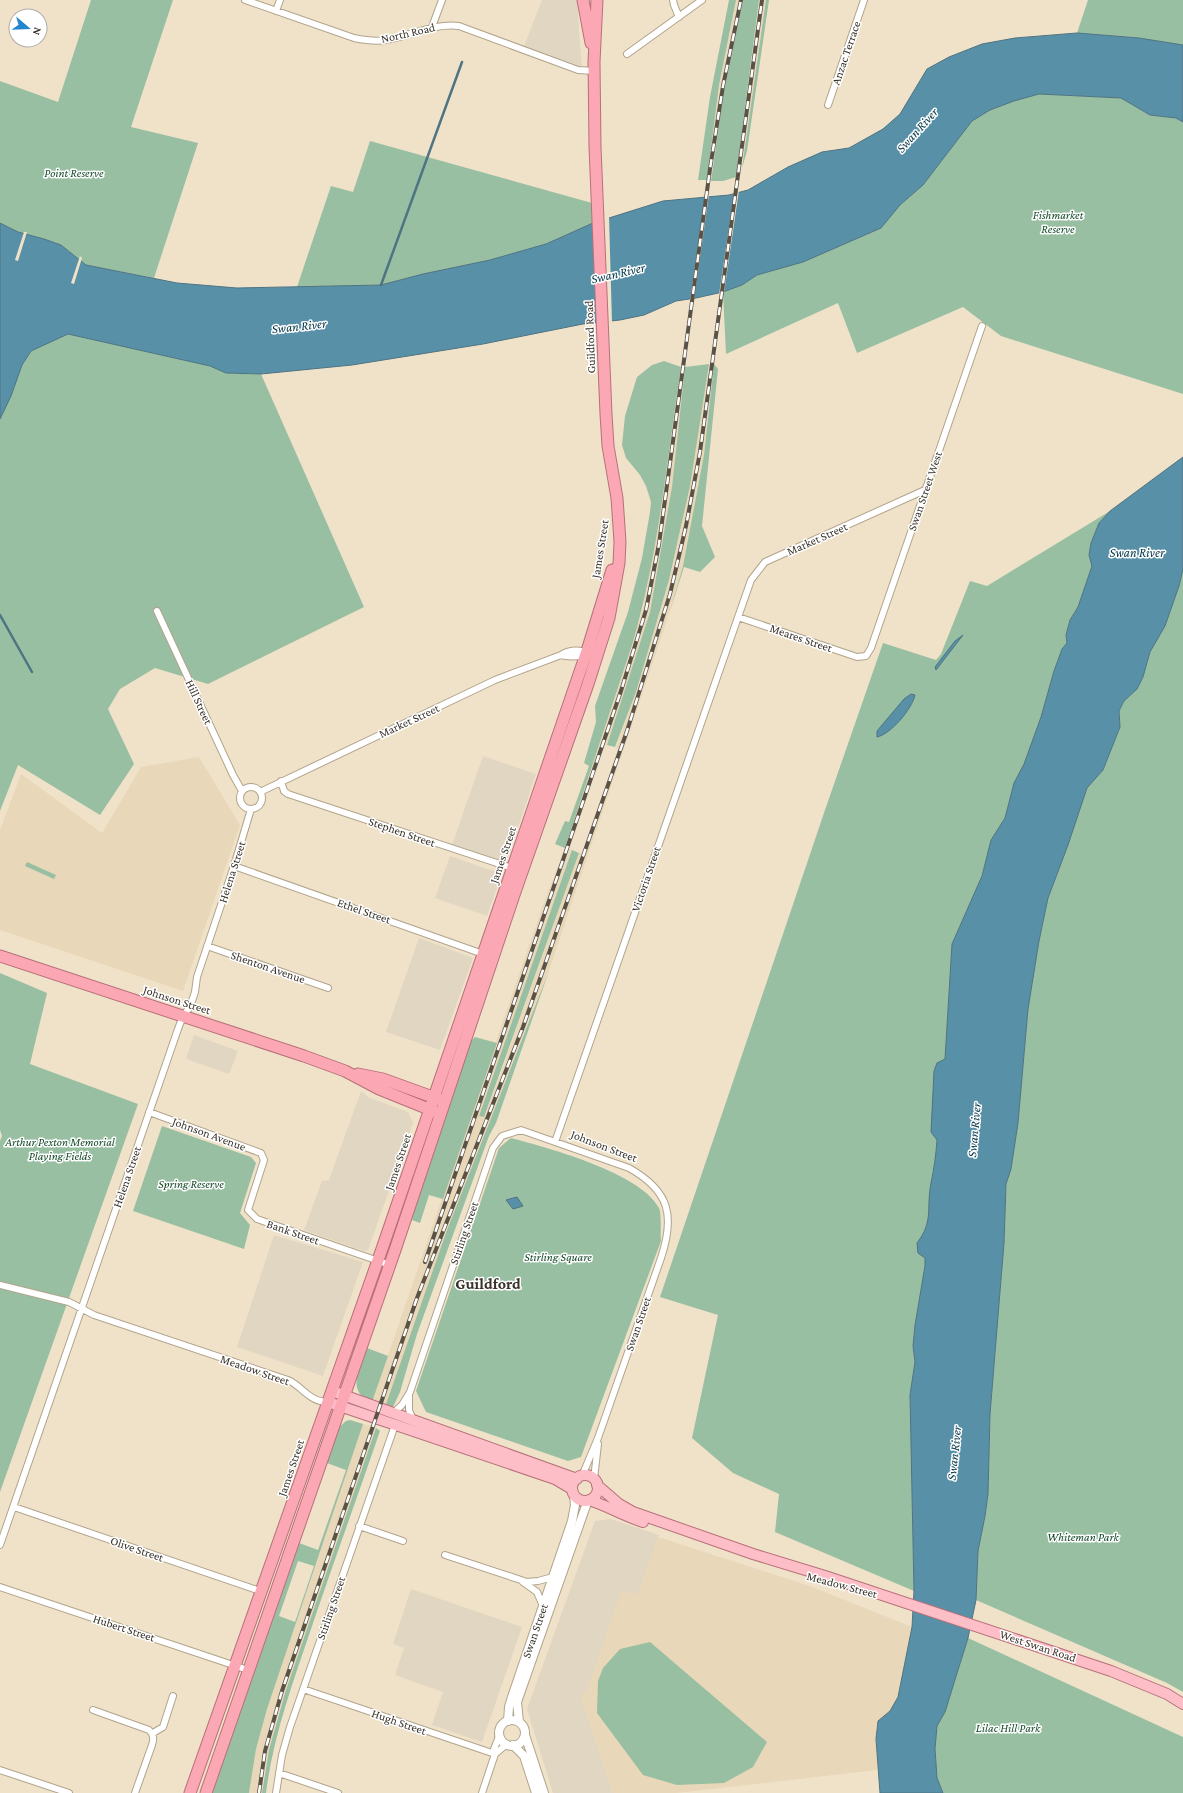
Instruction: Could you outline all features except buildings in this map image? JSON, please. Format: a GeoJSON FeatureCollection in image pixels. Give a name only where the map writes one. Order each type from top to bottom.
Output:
{"type":"FeatureCollection","features":[{"type":"Feature","properties":{"kind":"highway","name":"Guildford Road"},"geometry":{"type":"LineString","coordinates":[[583,0],[594,66]]}},
{"type":"Feature","properties":{"kind":"highway","name":"Guildford Road"},"geometry":{"type":"LineString","coordinates":[[597,0],[594,66],[595,147],[606,414],[608,446],[619,514]]}},
{"type":"Feature","properties":{"kind":"highway","name":"James Street"},"geometry":{"type":"LineString","coordinates":[[206,1793],[441,1114],[440,1099],[488,956],[526,859],[583,700],[591,655],[613,564],[619,514]]}},
{"type":"Feature","properties":{"kind":"highway","name":"James Street"},"geometry":{"type":"LineString","coordinates":[[488,956],[512,869],[555,744],[591,655]]}},
{"type":"Feature","properties":{"kind":"highway"},"geometry":{"type":"LineString","coordinates":[[555,744],[565,724],[572,704],[577,700],[583,700]]}},
{"type":"Feature","properties":{"kind":"highway","name":"Johnson Street"},"geometry":{"type":"LineString","coordinates":[[0,956],[345,1071],[383,1079],[440,1099]]}},
{"type":"Feature","properties":{"kind":"highway","name":"Johnson Street"},"geometry":{"type":"LineString","coordinates":[[345,1071],[379,1089],[441,1114]]}},
{"type":"Feature","properties":{"kind":"highway","name":"James Street"},"geometry":{"type":"LineString","coordinates":[[190,1793],[430,1110],[440,1099]]}},
{"type":"Feature","properties":{"kind":"main road"},"geometry":{"type":"LineString","coordinates":[[332,1391],[579,1477],[588,1476],[596,1482],[595,1495],[589,1500],[579,1500],[573,1492],[579,1477]]}},
{"type":"Feature","properties":{"kind":"main road","name":"Meadow Street"},"geometry":{"type":"LineString","coordinates":[[328,1402],[395,1426],[450,1442],[555,1479],[573,1492]]}},
{"type":"Feature","properties":{"kind":"main road","name":"Meadow Street"},"geometry":{"type":"LineString","coordinates":[[596,1482],[619,1504],[633,1512],[753,1554],[825,1576],[889,1598]]}},
{"type":"Feature","properties":{"kind":"main road","name":"Meadow Street"},"geometry":{"type":"LineString","coordinates":[[589,1500],[604,1505],[628,1518],[767,1564],[889,1598]]}},
{"type":"Feature","properties":{"kind":"main road","name":"West Swan Road"},"geometry":{"type":"LineString","coordinates":[[889,1598],[1111,1671],[1167,1694],[1183,1704]]}},
{"type":"Feature","properties":{"kind":"street","name":"North Road"},"geometry":{"type":"LineString","coordinates":[[245,0],[364,40],[387,40],[432,27],[447,25],[459,26],[578,70],[594,66]]}},
{"type":"Feature","properties":{"kind":"street"},"geometry":{"type":"LineString","coordinates":[[276,11],[280,0]]}},
{"type":"Feature","properties":{"kind":"street"},"geometry":{"type":"LineString","coordinates":[[432,27],[442,0]]}},
{"type":"Feature","properties":{"kind":"street"},"geometry":{"type":"LineString","coordinates":[[673,0],[679,17]]}},
{"type":"Feature","properties":{"kind":"street"},"geometry":{"type":"LineString","coordinates":[[627,54],[702,0]]}},
{"type":"Feature","properties":{"kind":"street","name":"Anzac Terrace"},"geometry":{"type":"LineString","coordinates":[[828,105],[864,0]]}},
{"type":"Feature","properties":{"kind":"street","name":"Swan Street West"},"geometry":{"type":"LineString","coordinates":[[866,656],[871,648],[982,326]]}},
{"type":"Feature","properties":{"kind":"street","name":"Market Street"},"geometry":{"type":"LineString","coordinates":[[738,617],[751,580],[765,562],[925,490]]}},
{"type":"Feature","properties":{"kind":"street","name":"Hill Street"},"geometry":{"type":"LineString","coordinates":[[157,611],[233,775],[242,791]]}},
{"type":"Feature","properties":{"kind":"street","name":"Meares Street"},"geometry":{"type":"LineString","coordinates":[[738,617],[857,657],[866,656]]}},
{"type":"Feature","properties":{"kind":"street","name":"Victoria Street"},"geometry":{"type":"LineString","coordinates":[[555,1142],[738,617]]}},
{"type":"Feature","properties":{"kind":"street","name":"Market Street"},"geometry":{"type":"LineString","coordinates":[[260,792],[495,680],[561,655],[566,657],[591,655]]}},
{"type":"Feature","properties":{"kind":"street","name":"Stephen Street"},"geometry":{"type":"LineString","coordinates":[[281,781],[284,791],[288,794],[512,869]]}},
{"type":"Feature","properties":{"kind":"street"},"geometry":{"type":"LineString","coordinates":[[249,787],[260,792],[261,801],[256,808],[251,809],[241,803],[240,795],[242,791],[249,787]]}},
{"type":"Feature","properties":{"kind":"street","name":"Helena Street"},"geometry":{"type":"LineString","coordinates":[[0,1545],[149,1112],[183,1016],[190,1007],[195,992],[197,977],[234,866],[251,809]]}},
{"type":"Feature","properties":{"kind":"street"},"geometry":{"type":"LineString","coordinates":[[512,869],[519,868],[526,859]]}},
{"type":"Feature","properties":{"kind":"street","name":"Ethel Street"},"geometry":{"type":"LineString","coordinates":[[234,866],[488,956]]}},
{"type":"Feature","properties":{"kind":"street","name":"Shenton Avenue"},"geometry":{"type":"LineString","coordinates":[[207,946],[328,988]]}},
{"type":"Feature","properties":{"kind":"street","name":"Johnson Avenue"},"geometry":{"type":"LineString","coordinates":[[149,1112],[261,1153],[264,1160]]}},
{"type":"Feature","properties":{"kind":"street","name":"Johnson Street"},"geometry":{"type":"LineString","coordinates":[[517,1131],[521,1130],[629,1168],[641,1175],[656,1189],[666,1208]]}},
{"type":"Feature","properties":{"kind":"street","name":"Stirling Street"},"geometry":{"type":"LineString","coordinates":[[393,1413],[402,1405],[410,1392],[490,1156],[497,1142],[502,1136],[517,1131]]}},
{"type":"Feature","properties":{"kind":"street","name":"Bank Street"},"geometry":{"type":"LineString","coordinates":[[264,1160],[248,1210],[256,1219],[390,1265]]}},
{"type":"Feature","properties":{"kind":"street","name":"Swan Street"},"geometry":{"type":"LineString","coordinates":[[579,1477],[598,1438],[665,1245],[669,1226],[666,1208]]}},
{"type":"Feature","properties":{"kind":"street","name":"Meadow Street"},"geometry":{"type":"LineString","coordinates":[[0,1285],[69,1302],[94,1316],[297,1384],[300,1390],[312,1397],[321,1402],[328,1402]]}},
{"type":"Feature","properties":{"kind":"street","name":"Stirling Street"},"geometry":{"type":"LineString","coordinates":[[410,1392],[409,1410],[413,1420]]}},
{"type":"Feature","properties":{"kind":"street","name":"Stirling Street"},"geometry":{"type":"LineString","coordinates":[[276,1793],[285,1742],[395,1426]]}},
{"type":"Feature","properties":{"kind":"street","name":"Swan Street"},"geometry":{"type":"LineString","coordinates":[[596,1482],[598,1438]]}},
{"type":"Feature","properties":{"kind":"street","name":"Swan Street"},"geometry":{"type":"LineString","coordinates":[[508,1721],[509,1707],[572,1521],[575,1505],[573,1492]]}},
{"type":"Feature","properties":{"kind":"street","name":"Swan Street"},"geometry":{"type":"LineString","coordinates":[[519,1722],[517,1702],[589,1500]]}},
{"type":"Feature","properties":{"kind":"street","name":"Olive Street"},"geometry":{"type":"LineString","coordinates":[[14,1507],[260,1591]]}},
{"type":"Feature","properties":{"kind":"street"},"geometry":{"type":"LineString","coordinates":[[360,1526],[403,1540]]}},
{"type":"Feature","properties":{"kind":"street"},"geometry":{"type":"LineString","coordinates":[[445,1555],[518,1580],[531,1582],[543,1581],[553,1577]]}},
{"type":"Feature","properties":{"kind":"street"},"geometry":{"type":"LineString","coordinates":[[518,1580],[537,1592],[543,1606]]}},
{"type":"Feature","properties":{"kind":"street","name":"Hubert Street"},"geometry":{"type":"LineString","coordinates":[[0,1587],[248,1670]]}},
{"type":"Feature","properties":{"kind":"street","name":"Hugh Street"},"geometry":{"type":"LineString","coordinates":[[303,1689],[495,1754]]}},
{"type":"Feature","properties":{"kind":"street"},"geometry":{"type":"LineString","coordinates":[[153,1733],[163,1726],[173,1696]]}},
{"type":"Feature","properties":{"kind":"street"},"geometry":{"type":"LineString","coordinates":[[93,1710],[149,1730],[153,1733],[154,1739],[135,1793]]}},
{"type":"Feature","properties":{"kind":"street"},"geometry":{"type":"LineString","coordinates":[[482,1793],[495,1754],[494,1748],[500,1734],[501,1727],[508,1721],[519,1722],[523,1726],[544,1793]]}},
{"type":"Feature","properties":{"kind":"street"},"geometry":{"type":"LineString","coordinates":[[500,1734],[502,1740],[524,1756],[536,1793]]}},
{"type":"Feature","properties":{"kind":"street"},"geometry":{"type":"LineString","coordinates":[[495,1754],[510,1745],[521,1742],[525,1736]]}},
{"type":"Feature","properties":{"kind":"street"},"geometry":{"type":"LineString","coordinates":[[0,1770],[69,1793]]}},
{"type":"Feature","properties":{"kind":"street"},"geometry":{"type":"LineString","coordinates":[[279,1773],[338,1793]]}},
{"type":"Feature","properties":{"kind":"shaded area"},"geometry":{"type":"Polygon","coordinates":[[[542,0],[577,0],[582,71],[523,49],[542,0]]]}},
{"type":"Feature","properties":{"kind":"shaded area"},"geometry":{"type":"Polygon","coordinates":[[[736,0],[743,0],[723,96],[714,157],[710,157],[719,85],[736,0]]]}},
{"type":"Feature","properties":{"kind":"shaded area"},"geometry":{"type":"Polygon","coordinates":[[[759,0],[766,0],[744,157],[740,157],[759,0]]]}},
{"type":"Feature","properties":{"kind":"shaded area"},"geometry":{"type":"Polygon","coordinates":[[[709,364],[714,364],[704,455],[683,566],[670,611],[549,971],[447,1230],[385,1407],[372,1402],[542,908],[565,848],[643,608],[651,566],[681,367],[685,367],[672,487],[650,612],[607,745],[604,745],[569,849],[572,850],[479,1116],[484,1117],[495,1089],[579,853],[582,853],[636,692],[669,580],[681,529],[709,364]]]}},
{"type":"Feature","properties":{"kind":"shaded area"},"geometry":{"type":"Polygon","coordinates":[[[483,756],[536,774],[506,863],[452,845],[483,756]]]}},
{"type":"Feature","properties":{"kind":"shaded area"},"geometry":{"type":"Polygon","coordinates":[[[199,757],[240,825],[183,991],[0,930],[0,830],[21,774],[102,833],[141,767],[199,757]]]}},
{"type":"Feature","properties":{"kind":"shaded area"},"geometry":{"type":"Polygon","coordinates":[[[450,856],[502,874],[487,916],[435,898],[450,856]]]}},
{"type":"Feature","properties":{"kind":"shaded area"},"geometry":{"type":"Polygon","coordinates":[[[419,938],[473,958],[440,1050],[386,1032],[419,938]]]}},
{"type":"Feature","properties":{"kind":"shaded area"},"geometry":{"type":"Polygon","coordinates":[[[194,1035],[238,1051],[229,1074],[186,1059],[194,1035]]]}},
{"type":"Feature","properties":{"kind":"shaded area"},"geometry":{"type":"Polygon","coordinates":[[[361,1091],[368,1097],[408,1112],[413,1123],[368,1250],[364,1251],[304,1230],[322,1181],[329,1180],[361,1091]]]}},
{"type":"Feature","properties":{"kind":"shaded area"},"geometry":{"type":"Polygon","coordinates":[[[274,1235],[363,1262],[323,1376],[237,1347],[274,1235]]]}},
{"type":"Feature","properties":{"kind":"shaded area"},"geometry":{"type":"Polygon","coordinates":[[[363,1424],[376,1428],[285,1693],[277,1719],[264,1774],[262,1793],[249,1793],[256,1749],[267,1709],[363,1424]]]}},
{"type":"Feature","properties":{"kind":"shaded area"},"geometry":{"type":"Polygon","coordinates":[[[611,1519],[659,1535],[638,1595],[622,1590],[587,1692],[581,1696],[613,1793],[553,1793],[527,1709],[595,1521],[611,1519]]]}},
{"type":"Feature","properties":{"kind":"shaded area"},"geometry":{"type":"Polygon","coordinates":[[[658,1537],[810,1586],[912,1627],[898,1697],[890,1711],[878,1722],[876,1739],[878,1770],[676,1793],[613,1793],[581,1696],[587,1692],[622,1589],[638,1595],[658,1537]]]}},
{"type":"Feature","properties":{"kind":"shaded area"},"geometry":{"type":"Polygon","coordinates":[[[411,1589],[522,1627],[482,1742],[432,1725],[443,1692],[395,1675],[404,1648],[393,1644],[411,1589]]]}},
{"type":"Feature","properties":{"kind":"green space","name":"Point Reserve"},"geometry":{"type":"Polygon","coordinates":[[[91,0],[173,0],[131,127],[198,143],[154,278],[86,265],[61,245],[18,232],[0,223],[0,81],[58,102],[91,0]]]}},
{"type":"Feature","properties":{"kind":"green space"},"geometry":{"type":"Polygon","coordinates":[[[729,0],[736,0],[719,85],[707,180],[698,180],[710,97],[729,0]]]}},
{"type":"Feature","properties":{"kind":"green space"},"geometry":{"type":"Polygon","coordinates":[[[743,0],[759,0],[736,177],[723,181],[711,181],[723,96],[743,0]]]}},
{"type":"Feature","properties":{"kind":"green space"},"geometry":{"type":"Polygon","coordinates":[[[766,0],[769,0],[747,151],[742,168],[766,0]]]}},
{"type":"Feature","properties":{"kind":"green space"},"geometry":{"type":"Polygon","coordinates":[[[1088,0],[1183,0],[1183,45],[1139,38],[1077,33],[1088,0]]]}},
{"type":"Feature","properties":{"kind":"green space","name":"Fishmarket Reserve"},"geometry":{"type":"Polygon","coordinates":[[[1039,94],[1121,98],[1150,115],[1176,118],[1183,122],[1183,394],[1001,336],[963,307],[857,353],[838,303],[726,354],[723,292],[742,285],[757,275],[803,262],[881,228],[900,205],[923,185],[972,121],[990,110],[1039,94]]]}},
{"type":"Feature","properties":{"kind":"green space"},"geometry":{"type":"Polygon","coordinates":[[[370,141],[592,203],[593,223],[546,244],[490,260],[423,274],[381,285],[297,287],[331,186],[353,192],[370,141]]]}},
{"type":"Feature","properties":{"kind":"green space"},"geometry":{"type":"Polygon","coordinates":[[[68,334],[210,366],[226,373],[261,374],[364,607],[208,684],[155,668],[120,689],[108,709],[134,764],[100,815],[18,765],[0,811],[0,419],[22,364],[31,351],[34,348],[68,334]]]}},
{"type":"Feature","properties":{"kind":"green space"},"geometry":{"type":"Polygon","coordinates":[[[664,361],[681,367],[662,505],[650,574],[633,642],[565,848],[555,844],[565,821],[569,822],[589,766],[584,763],[596,722],[595,706],[628,612],[642,558],[650,512],[651,502],[646,486],[640,475],[626,458],[622,445],[625,416],[637,377],[652,365],[664,361]]]}},
{"type":"Feature","properties":{"kind":"green space"},"geometry":{"type":"Polygon","coordinates":[[[709,364],[690,486],[669,580],[636,692],[615,747],[607,745],[650,612],[672,487],[685,367],[709,364]]]}},
{"type":"Feature","properties":{"kind":"green space"},"geometry":{"type":"Polygon","coordinates":[[[714,364],[718,369],[702,526],[715,557],[700,572],[684,567],[670,611],[683,566],[704,455],[714,364]]]}},
{"type":"Feature","properties":{"kind":"green space"},"geometry":{"type":"Polygon","coordinates":[[[1110,511],[1099,523],[1091,543],[1089,555],[1092,566],[1078,607],[1070,620],[1066,635],[1067,643],[1062,649],[1054,671],[1041,717],[1024,764],[1014,783],[1005,818],[991,840],[982,876],[952,944],[945,1060],[937,1063],[936,1158],[931,1183],[929,1216],[925,1233],[917,1243],[925,1258],[925,1266],[915,1325],[913,1346],[915,1362],[910,1395],[914,1591],[775,1532],[779,1494],[733,1473],[692,1438],[718,1315],[660,1297],[883,643],[936,660],[941,654],[970,581],[987,586],[1110,511]]]}},
{"type":"Feature","properties":{"kind":"green space","name":"Whiteman Park"},"geometry":{"type":"Polygon","coordinates":[[[1183,569],[1183,1692],[1167,1683],[976,1600],[978,1551],[988,1494],[990,1414],[1004,1243],[1006,1184],[1011,1169],[1018,1123],[1028,1009],[1039,941],[1048,898],[1087,788],[1103,770],[1120,727],[1119,711],[1124,701],[1137,689],[1143,677],[1150,652],[1165,626],[1179,586],[1183,569]]]}},
{"type":"Feature","properties":{"kind":"green space"},"geometry":{"type":"Polygon","coordinates":[[[572,850],[579,853],[484,1117],[479,1116],[572,850]]]}},
{"type":"Feature","properties":{"kind":"green space"},"geometry":{"type":"Polygon","coordinates":[[[27,862],[56,875],[54,879],[25,866],[27,862]]]}},
{"type":"Feature","properties":{"kind":"green space"},"geometry":{"type":"Polygon","coordinates":[[[549,971],[496,1123],[489,1136],[417,1334],[400,1392],[393,1407],[385,1407],[447,1230],[549,971]]]}},
{"type":"Feature","properties":{"kind":"green space","name":"Arthur Pexton Memorial Playing Fields"},"geometry":{"type":"Polygon","coordinates":[[[0,973],[47,993],[30,1064],[138,1104],[0,1492],[0,1141],[2,1136],[0,1130],[0,973]]]}},
{"type":"Feature","properties":{"kind":"green space"},"geometry":{"type":"Polygon","coordinates":[[[475,1037],[497,1043],[443,1199],[429,1195],[420,1223],[412,1220],[418,1196],[460,1070],[471,1041],[475,1037]]]}},
{"type":"Feature","properties":{"kind":"green space","name":"Spring Reserve"},"geometry":{"type":"Polygon","coordinates":[[[162,1126],[251,1157],[256,1163],[240,1213],[250,1225],[244,1249],[133,1211],[162,1126]]]}},
{"type":"Feature","properties":{"kind":"green space","name":"Stirling Square"},"geometry":{"type":"Polygon","coordinates":[[[511,1138],[570,1155],[614,1173],[634,1184],[649,1195],[660,1211],[661,1241],[581,1457],[568,1461],[426,1412],[416,1391],[499,1148],[511,1138]]]}},
{"type":"Feature","properties":{"kind":"green space"},"geometry":{"type":"Polygon","coordinates":[[[367,1348],[388,1356],[372,1402],[364,1398],[359,1392],[357,1386],[358,1371],[367,1348]]]}},
{"type":"Feature","properties":{"kind":"green space"},"geometry":{"type":"Polygon","coordinates":[[[350,1420],[363,1424],[267,1709],[256,1749],[249,1793],[210,1793],[335,1431],[346,1421],[350,1420]],[[327,1463],[299,1543],[318,1550],[346,1470],[327,1463]],[[298,1561],[279,1616],[295,1622],[314,1566],[298,1561]]]}},
{"type":"Feature","properties":{"kind":"green space"},"geometry":{"type":"Polygon","coordinates":[[[376,1428],[380,1431],[290,1691],[273,1752],[266,1793],[262,1793],[269,1750],[285,1693],[376,1428]]]}},
{"type":"Feature","properties":{"kind":"green space","name":"Lilac Hill Park"},"geometry":{"type":"Polygon","coordinates":[[[968,1638],[1183,1737],[1183,1793],[943,1793],[937,1778],[935,1749],[937,1726],[945,1712],[968,1638]]]}},
{"type":"Feature","properties":{"kind":"green space"},"geometry":{"type":"Polygon","coordinates":[[[650,1642],[767,1742],[753,1767],[724,1783],[677,1785],[643,1775],[597,1713],[598,1681],[603,1668],[620,1649],[650,1642]]]}},
{"type":"Feature","properties":{"kind":"water"},"geometry":{"type":"Polygon","coordinates":[[[1077,33],[1139,38],[1183,45],[1183,122],[1176,118],[1150,115],[1121,98],[1039,94],[1014,101],[990,110],[972,121],[923,185],[900,205],[881,228],[803,262],[757,275],[742,285],[723,292],[676,301],[644,315],[620,320],[583,324],[483,344],[352,365],[261,374],[226,373],[210,366],[68,334],[31,351],[22,365],[11,396],[0,419],[0,223],[18,232],[61,245],[86,265],[177,283],[237,288],[381,285],[423,274],[490,260],[546,244],[593,223],[663,201],[729,195],[748,190],[788,167],[822,152],[849,148],[883,129],[900,114],[927,69],[949,57],[982,44],[1015,38],[1077,33]]]}},
{"type":"Feature","properties":{"kind":"water","name":"Swan River"},"geometry":{"type":"Polygon","coordinates":[[[1183,457],[1183,569],[1179,586],[1165,626],[1150,652],[1143,677],[1137,689],[1124,701],[1119,711],[1120,727],[1103,770],[1087,788],[1048,898],[1039,941],[1028,1009],[1018,1123],[1011,1169],[1006,1184],[1004,1243],[990,1414],[988,1494],[978,1551],[976,1600],[968,1638],[945,1712],[937,1726],[935,1749],[937,1778],[943,1793],[880,1793],[876,1739],[878,1721],[890,1711],[898,1697],[912,1627],[914,1591],[910,1395],[915,1362],[913,1346],[915,1325],[925,1266],[925,1258],[918,1253],[917,1243],[926,1228],[928,1221],[930,1192],[937,1140],[931,1132],[934,1071],[937,1063],[945,1059],[952,944],[982,876],[991,840],[1005,818],[1014,783],[1024,764],[1041,717],[1054,671],[1062,649],[1067,643],[1066,635],[1070,620],[1078,607],[1092,566],[1089,555],[1091,543],[1099,523],[1110,511],[1183,457]]]}},
{"type":"Feature","properties":{"kind":"water"},"geometry":{"type":"Polygon","coordinates":[[[963,635],[936,670],[935,667],[955,641],[963,635]]]}},
{"type":"Feature","properties":{"kind":"water"},"geometry":{"type":"Polygon","coordinates":[[[911,694],[915,695],[905,714],[888,731],[877,737],[877,731],[904,699],[911,694]]]}},
{"type":"Feature","properties":{"kind":"water"},"geometry":{"type":"Polygon","coordinates":[[[517,1197],[523,1206],[513,1209],[506,1200],[517,1197]]]}},
{"type":"Feature","properties":{"kind":"pier"},"geometry":{"type":"Polygon","coordinates":[[[739,190],[724,293],[719,295],[734,192],[739,190]]]}},
{"type":"Feature","properties":{"kind":"pier"},"geometry":{"type":"Polygon","coordinates":[[[709,194],[694,300],[690,301],[705,195],[709,194]]]}},
{"type":"Feature","properties":{"kind":"pier"},"geometry":{"type":"Polygon","coordinates":[[[609,216],[612,323],[598,324],[594,221],[609,216]]]}},
{"type":"Feature","properties":{"kind":"pier"},"geometry":{"type":"Polygon","coordinates":[[[24,232],[27,232],[18,261],[15,260],[24,232]]]}},
{"type":"Feature","properties":{"kind":"pier"},"geometry":{"type":"Polygon","coordinates":[[[80,256],[82,258],[74,284],[71,283],[80,256]]]}},
{"type":"Feature","properties":{"kind":"waterway"},"geometry":{"type":"LineString","coordinates":[[381,285],[462,62]]}},
{"type":"Feature","properties":{"kind":"waterway"},"geometry":{"type":"LineString","coordinates":[[0,615],[32,672]]}},
{"type":"Feature","properties":{"kind":"railway"},"geometry":{"type":"LineString","coordinates":[[425,1262],[621,691],[646,610],[659,544],[710,169],[723,86],[741,0]]}},
{"type":"Feature","properties":{"kind":"railway"},"geometry":{"type":"LineString","coordinates":[[259,1793],[265,1751],[282,1691],[417,1298],[523,1027],[627,731],[670,594],[686,526],[700,452],[762,0]]}},
{"type":"Feature","properties":{"kind":"district","name":"Guildford"},"geometry":{"type":"Point","coordinates":[488,1283]}}]}
